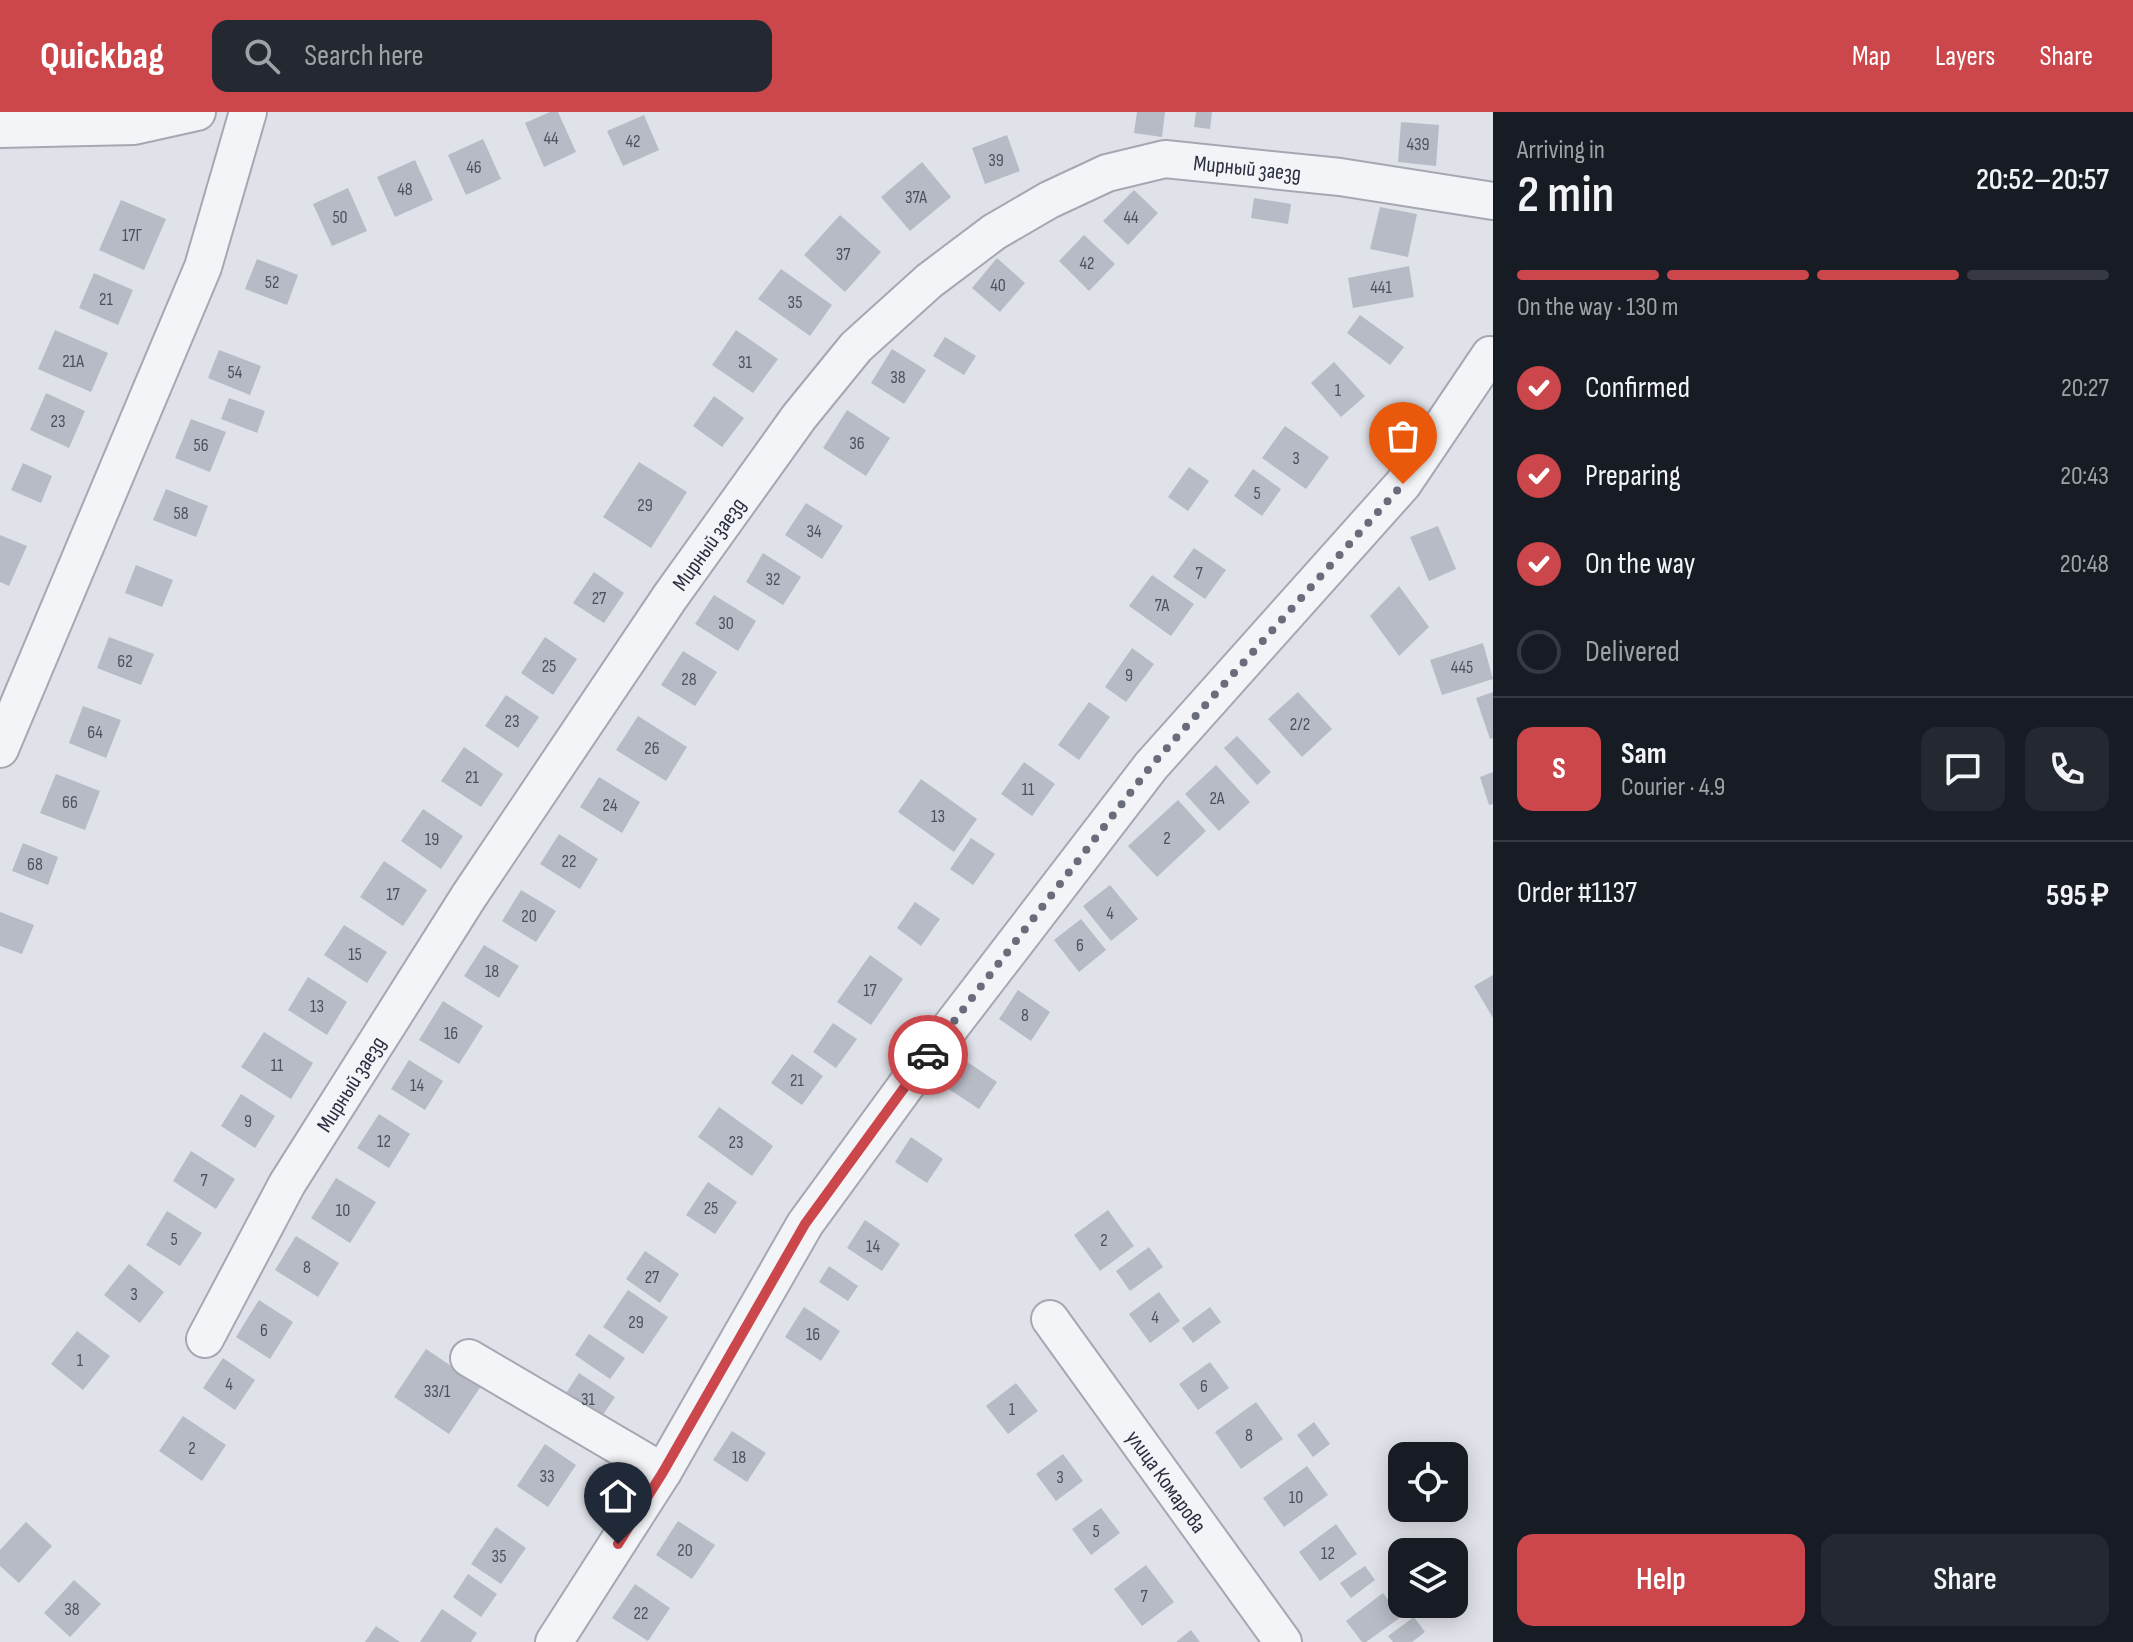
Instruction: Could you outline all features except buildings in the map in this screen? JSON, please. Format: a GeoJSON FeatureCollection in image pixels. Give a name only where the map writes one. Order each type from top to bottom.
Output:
{"type":"FeatureCollection","features":[{"type":"Feature","properties":{"kind":"street"},"geometry":{"type":"LineString","coordinates":[[0,129],[134,126],[197,112]]}},
{"type":"Feature","properties":{"kind":"street"},"geometry":{"type":"LineString","coordinates":[[0,749],[203,267],[248,112]]}},
{"type":"Feature","properties":{"kind":"street","name":"Мирный заезд"},"geometry":{"type":"LineString","coordinates":[[205,1339],[295,1171],[469,896],[670,597],[799,417],[856,347],[929,281],[994,232],[1049,200],[1107,173],[1165,159],[1340,177],[1493,201]]}},
{"type":"Feature","properties":{"kind":"street"},"geometry":{"type":"LineString","coordinates":[[554,1642],[663,1472],[805,1224],[913,1076],[1151,766],[1403,484],[1492,351]]}},
{"type":"Feature","properties":{"kind":"street","name":"улица Комарова"},"geometry":{"type":"LineString","coordinates":[[1050,1319],[1283,1642]]}},
{"type":"Feature","properties":{"kind":"street"},"geometry":{"type":"LineString","coordinates":[[469,1358],[663,1472]]}},
{"type":"Feature","properties":{"kind":"way so far"},"geometry":{"type":"LineString","coordinates":[[928,1055],[1151,766],[1403,484]]}},
{"type":"Feature","properties":{"kind":"route"},"geometry":{"type":"LineString","coordinates":[[618,1544],[663,1472],[805,1224],[928,1055]]}}]}
